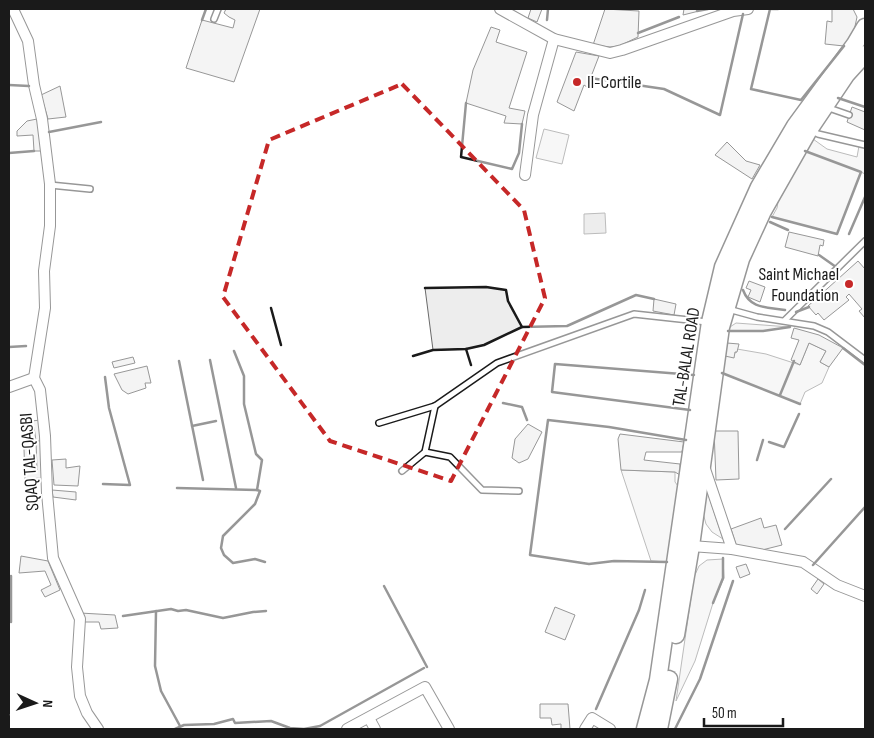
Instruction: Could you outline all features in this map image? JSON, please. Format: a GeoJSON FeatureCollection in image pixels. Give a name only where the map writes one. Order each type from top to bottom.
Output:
{"type":"FeatureCollection","features":[{"type":"Feature","properties":{"kind":"highway","name":"TAL-BALAL ROAD"},"geometry":{"type":"LineString","coordinates":[[645,729],[658,680],[710,322],[723,267],[759,187],[795,126],[855,44],[865,27]]}},
{"type":"Feature","properties":{"kind":"highway","name":"TAL-BALAL ROAD"},"geometry":{"type":"LineString","coordinates":[[659,729],[691,546],[721,327],[741,259],[759,219],[809,130],[846,75],[865,54]]}},
{"type":"Feature","properties":{"kind":"street","name":"SQAQ TAL-QASBI"},"geometry":{"type":"LineString","coordinates":[[13,9],[28,41],[34,85],[42,119],[50,184],[50,226],[44,271],[45,308],[34,378],[40,390],[46,436],[47,493],[53,558],[80,619],[77,667],[80,696],[87,713],[98,729]]}},
{"type":"Feature","properties":{"kind":"street"},"geometry":{"type":"LineString","coordinates":[[500,9],[554,39],[610,53],[733,11],[748,9]]}},
{"type":"Feature","properties":{"kind":"street"},"geometry":{"type":"LineString","coordinates":[[525,175],[533,115],[554,39]]}},
{"type":"Feature","properties":{"kind":"street"},"geometry":{"type":"LineString","coordinates":[[9,387],[34,378]]}},
{"type":"Feature","properties":{"kind":"street"},"geometry":{"type":"LineString","coordinates":[[702,460],[732,549]]}},
{"type":"Feature","properties":{"kind":"street"},"geometry":{"type":"LineString","coordinates":[[691,546],[732,549],[803,562],[837,585],[865,596]]}},
{"type":"Feature","properties":{"kind":"street"},"geometry":{"type":"LineString","coordinates":[[347,729],[425,687],[449,729]]}},
{"type":"Feature","properties":{"kind":"street"},"geometry":{"type":"LineString","coordinates":[[369,718],[375,729]]}},
{"type":"Feature","properties":{"kind":"street"},"geometry":{"type":"LineString","coordinates":[[586,729],[592,718],[610,729]]}},
{"type":"Feature","properties":{"kind":"lane"},"geometry":{"type":"LineString","coordinates":[[214,19],[218,9]]}},
{"type":"Feature","properties":{"kind":"lane"},"geometry":{"type":"LineString","coordinates":[[824,107],[849,115]]}},
{"type":"Feature","properties":{"kind":"lane"},"geometry":{"type":"LineString","coordinates":[[809,130],[818,134],[865,145]]}},
{"type":"Feature","properties":{"kind":"lane"},"geometry":{"type":"LineString","coordinates":[[50,184],[90,189]]}},
{"type":"Feature","properties":{"kind":"lane"},"geometry":{"type":"LineString","coordinates":[[785,320],[865,240]]}},
{"type":"Feature","properties":{"kind":"lane"},"geometry":{"type":"LineString","coordinates":[[726,309],[757,317],[814,326],[828,332],[865,360]]}},
{"type":"Feature","properties":{"kind":"lane"},"geometry":{"type":"LineString","coordinates":[[379,423],[435,406],[496,363],[634,314],[710,322]]}},
{"type":"Feature","properties":{"kind":"lane"},"geometry":{"type":"LineString","coordinates":[[402,472],[425,452],[435,406]]}},
{"type":"Feature","properties":{"kind":"lane"},"geometry":{"type":"LineString","coordinates":[[425,452],[450,457],[482,490],[519,491]]}},
{"type":"Feature","properties":{"kind":"highlighted area"},"geometry":{"type":"Polygon","coordinates":[[[402,84],[524,210],[545,298],[451,481],[330,441],[223,297],[269,140],[402,84]]]}},
{"type":"Feature","properties":{"kind":"shaded area"},"geometry":{"type":"Polygon","coordinates":[[[544,129],[569,135],[562,164],[536,158],[544,129]]]}},
{"type":"Feature","properties":{"kind":"shaded area"},"geometry":{"type":"Polygon","coordinates":[[[813,139],[827,149],[857,157],[859,146],[865,147],[865,174],[861,172],[837,234],[772,217],[778,202],[813,139]]]}},
{"type":"Feature","properties":{"kind":"shaded area"},"geometry":{"type":"Polygon","coordinates":[[[605,213],[606,233],[584,234],[584,214],[605,213]]]}},
{"type":"Feature","properties":{"kind":"shaded area"},"geometry":{"type":"Polygon","coordinates":[[[486,287],[506,290],[508,301],[522,327],[484,345],[466,349],[433,350],[425,288],[486,287]]]}},
{"type":"Feature","properties":{"kind":"shaded area"},"geometry":{"type":"Polygon","coordinates":[[[736,323],[790,327],[763,331],[728,331],[736,323]]]}},
{"type":"Feature","properties":{"kind":"shaded area"},"geometry":{"type":"Polygon","coordinates":[[[809,343],[826,351],[820,362],[829,367],[822,383],[805,392],[800,404],[722,373],[725,350],[736,353],[737,349],[766,354],[800,365],[809,343]]]}},
{"type":"Feature","properties":{"kind":"shaded area"},"geometry":{"type":"Polygon","coordinates":[[[621,470],[675,472],[675,482],[678,486],[667,562],[651,561],[621,470]]]}},
{"type":"Feature","properties":{"kind":"shaded area"},"geometry":{"type":"Polygon","coordinates":[[[706,488],[723,539],[712,532],[706,524],[703,513],[706,488]]]}},
{"type":"Feature","properties":{"kind":"shaded area"},"geometry":{"type":"Polygon","coordinates":[[[723,559],[724,578],[713,603],[695,661],[676,701],[694,577],[699,566],[707,560],[723,559]]]}},
{"type":"Feature","properties":{"kind":"building"},"geometry":{"type":"Polygon","coordinates":[[[226,9],[260,9],[234,82],[186,68],[202,20],[233,28],[235,20],[224,13],[226,9]]]}},
{"type":"Feature","properties":{"kind":"building"},"geometry":{"type":"Polygon","coordinates":[[[531,9],[542,9],[537,22],[528,18],[531,9]]]}},
{"type":"Feature","properties":{"kind":"building"},"geometry":{"type":"Polygon","coordinates":[[[605,9],[639,11],[638,37],[619,46],[593,45],[605,9]]]}},
{"type":"Feature","properties":{"kind":"building"},"geometry":{"type":"Polygon","coordinates":[[[684,9],[699,9],[699,11],[683,15],[684,9]]]}},
{"type":"Feature","properties":{"kind":"building"},"geometry":{"type":"Polygon","coordinates":[[[832,9],[853,9],[857,17],[854,31],[844,46],[825,44],[827,21],[832,22],[832,9]]]}},
{"type":"Feature","properties":{"kind":"building"},"geometry":{"type":"Polygon","coordinates":[[[491,27],[500,30],[496,42],[527,52],[509,108],[525,111],[522,124],[504,123],[506,116],[466,103],[473,70],[491,27]]]}},
{"type":"Feature","properties":{"kind":"building","name":"Il-Cortile"},"geometry":{"type":"Polygon","coordinates":[[[576,52],[599,56],[587,87],[584,85],[574,111],[557,102],[576,52]]]}},
{"type":"Feature","properties":{"kind":"building"},"geometry":{"type":"Polygon","coordinates":[[[60,86],[66,117],[48,119],[41,95],[60,86]]]}},
{"type":"Feature","properties":{"kind":"building"},"geometry":{"type":"Polygon","coordinates":[[[852,107],[865,112],[865,130],[847,122],[852,107]]]}},
{"type":"Feature","properties":{"kind":"building"},"geometry":{"type":"Polygon","coordinates":[[[37,119],[42,151],[34,151],[33,135],[17,136],[17,131],[27,121],[37,119]]]}},
{"type":"Feature","properties":{"kind":"building"},"geometry":{"type":"Polygon","coordinates":[[[727,142],[746,161],[760,165],[752,179],[715,155],[727,142]]]}},
{"type":"Feature","properties":{"kind":"building"},"geometry":{"type":"Polygon","coordinates":[[[789,232],[824,240],[823,246],[820,245],[818,256],[785,247],[789,232]]]}},
{"type":"Feature","properties":{"kind":"building","name":"Saint Michael Foundation"},"geometry":{"type":"Polygon","coordinates":[[[858,261],[865,269],[865,318],[859,311],[862,309],[849,294],[846,297],[849,300],[824,320],[818,313],[816,315],[808,306],[858,261]]]}},
{"type":"Feature","properties":{"kind":"building"},"geometry":{"type":"Polygon","coordinates":[[[749,281],[765,287],[760,302],[748,297],[751,290],[746,288],[749,281]]]}},
{"type":"Feature","properties":{"kind":"building"},"geometry":{"type":"Polygon","coordinates":[[[654,299],[676,304],[674,315],[653,311],[654,299]]]}},
{"type":"Feature","properties":{"kind":"building"},"geometry":{"type":"Polygon","coordinates":[[[794,328],[819,335],[843,348],[829,367],[820,362],[826,351],[809,343],[800,365],[791,360],[799,340],[791,338],[794,328]]]}},
{"type":"Feature","properties":{"kind":"building"},"geometry":{"type":"Polygon","coordinates":[[[727,343],[739,344],[734,358],[725,356],[727,343]]]}},
{"type":"Feature","properties":{"kind":"building"},"geometry":{"type":"Polygon","coordinates":[[[133,357],[135,363],[114,368],[112,362],[133,357]]]}},
{"type":"Feature","properties":{"kind":"building"},"geometry":{"type":"Polygon","coordinates":[[[147,366],[151,383],[145,383],[146,388],[128,394],[122,390],[114,374],[147,366]]]}},
{"type":"Feature","properties":{"kind":"building"},"geometry":{"type":"Polygon","coordinates":[[[40,420],[44,441],[36,441],[34,427],[26,428],[24,422],[40,420]]]}},
{"type":"Feature","properties":{"kind":"building"},"geometry":{"type":"Polygon","coordinates":[[[528,424],[542,432],[528,459],[519,463],[512,458],[515,439],[528,424]]]}},
{"type":"Feature","properties":{"kind":"building"},"geometry":{"type":"Polygon","coordinates":[[[714,431],[738,431],[739,479],[716,480],[714,431]]]}},
{"type":"Feature","properties":{"kind":"building"},"geometry":{"type":"Polygon","coordinates":[[[620,434],[684,442],[682,452],[646,452],[644,460],[680,464],[680,475],[675,472],[621,470],[618,439],[620,434]]]}},
{"type":"Feature","properties":{"kind":"building"},"geometry":{"type":"Polygon","coordinates":[[[36,441],[44,441],[43,478],[25,479],[24,449],[31,449],[32,471],[37,470],[36,441]]]}},
{"type":"Feature","properties":{"kind":"building"},"geometry":{"type":"Polygon","coordinates":[[[66,459],[66,468],[80,466],[78,486],[54,485],[52,460],[66,459]]]}},
{"type":"Feature","properties":{"kind":"building"},"geometry":{"type":"Polygon","coordinates":[[[52,490],[76,492],[76,500],[53,497],[52,490]]]}},
{"type":"Feature","properties":{"kind":"building"},"geometry":{"type":"Polygon","coordinates":[[[761,518],[764,528],[776,525],[782,545],[762,550],[736,545],[731,529],[761,518]]]}},
{"type":"Feature","properties":{"kind":"building"},"geometry":{"type":"Polygon","coordinates":[[[21,556],[48,561],[60,590],[45,597],[41,590],[51,585],[45,571],[19,573],[21,556]]]}},
{"type":"Feature","properties":{"kind":"building"},"geometry":{"type":"Polygon","coordinates":[[[746,564],[750,574],[740,578],[736,567],[746,564]]]}},
{"type":"Feature","properties":{"kind":"building"},"geometry":{"type":"Polygon","coordinates":[[[818,579],[824,584],[817,594],[811,589],[818,579]]]}},
{"type":"Feature","properties":{"kind":"building"},"geometry":{"type":"Polygon","coordinates":[[[555,607],[575,615],[565,640],[545,632],[555,607]]]}},
{"type":"Feature","properties":{"kind":"building"},"geometry":{"type":"Polygon","coordinates":[[[80,613],[115,615],[118,628],[101,629],[99,622],[83,622],[80,613]]]}},
{"type":"Feature","properties":{"kind":"building"},"geometry":{"type":"Polygon","coordinates":[[[540,704],[568,704],[570,729],[561,729],[561,724],[552,725],[551,718],[540,718],[540,704]]]}},
{"type":"Feature","properties":{"kind":"wall"},"geometry":{"type":"LineString","coordinates":[[202,20],[206,9]]}},
{"type":"Feature","properties":{"kind":"wall"},"geometry":{"type":"LineString","coordinates":[[547,20],[548,9]]}},
{"type":"Feature","properties":{"kind":"wall"},"geometry":{"type":"LineString","coordinates":[[697,11],[708,9]]}},
{"type":"Feature","properties":{"kind":"wall"},"geometry":{"type":"LineString","coordinates":[[778,9],[770,9],[751,89],[801,100],[844,46]]}},
{"type":"Feature","properties":{"kind":"wall"},"geometry":{"type":"LineString","coordinates":[[590,78],[664,89],[720,115],[743,14]]}},
{"type":"Feature","properties":{"kind":"wall"},"geometry":{"type":"LineString","coordinates":[[638,33],[679,17]]}},
{"type":"Feature","properties":{"kind":"wall"},"geometry":{"type":"LineString","coordinates":[[9,85],[29,86]]}},
{"type":"Feature","properties":{"kind":"wall"},"geometry":{"type":"LineString","coordinates":[[838,98],[865,107]]}},
{"type":"Feature","properties":{"kind":"wall"},"geometry":{"type":"LineString","coordinates":[[466,103],[461,157],[512,169],[519,153],[522,124]]}},
{"type":"Feature","properties":{"kind":"wall"},"geometry":{"type":"LineString","coordinates":[[49,132],[101,122]]}},
{"type":"Feature","properties":{"kind":"wall"},"geometry":{"type":"LineString","coordinates":[[9,153],[34,151]]}},
{"type":"Feature","properties":{"kind":"wall"},"geometry":{"type":"LineString","coordinates":[[772,217],[837,234],[861,172],[805,151]]}},
{"type":"Feature","properties":{"kind":"wall"},"geometry":{"type":"LineString","coordinates":[[849,234],[865,197]]}},
{"type":"Feature","properties":{"kind":"wall"},"geometry":{"type":"LineString","coordinates":[[770,222],[788,230]]}},
{"type":"Feature","properties":{"kind":"wall"},"geometry":{"type":"LineString","coordinates":[[819,255],[836,267]]}},
{"type":"Feature","properties":{"kind":"wall"},"geometry":{"type":"LineString","coordinates":[[425,288],[486,287],[506,290],[508,301],[522,327]]}},
{"type":"Feature","properties":{"kind":"wall"},"geometry":{"type":"LineString","coordinates":[[743,290],[750,301],[755,304],[785,310]]}},
{"type":"Feature","properties":{"kind":"wall"},"geometry":{"type":"LineString","coordinates":[[413,356],[433,350],[466,349],[484,345],[522,327],[567,326],[636,295],[654,299]]}},
{"type":"Feature","properties":{"kind":"wall"},"geometry":{"type":"LineString","coordinates":[[796,312],[809,307]]}},
{"type":"Feature","properties":{"kind":"wall"},"geometry":{"type":"LineString","coordinates":[[271,308],[281,345]]}},
{"type":"Feature","properties":{"kind":"wall"},"geometry":{"type":"LineString","coordinates":[[728,331],[763,331],[790,327]]}},
{"type":"Feature","properties":{"kind":"wall"},"geometry":{"type":"LineString","coordinates":[[9,347],[26,346]]}},
{"type":"Feature","properties":{"kind":"wall"},"geometry":{"type":"LineString","coordinates":[[843,348],[865,365]]}},
{"type":"Feature","properties":{"kind":"wall"},"geometry":{"type":"LineString","coordinates":[[466,349],[471,365]]}},
{"type":"Feature","properties":{"kind":"wall"},"geometry":{"type":"LineString","coordinates":[[234,351],[244,376],[244,404],[256,454],[262,460],[257,490]]}},
{"type":"Feature","properties":{"kind":"wall"},"geometry":{"type":"LineString","coordinates":[[210,360],[236,488]]}},
{"type":"Feature","properties":{"kind":"wall"},"geometry":{"type":"LineString","coordinates":[[179,361],[203,480]]}},
{"type":"Feature","properties":{"kind":"wall"},"geometry":{"type":"LineString","coordinates":[[780,395],[794,361]]}},
{"type":"Feature","properties":{"kind":"wall"},"geometry":{"type":"LineString","coordinates":[[690,410],[552,392],[555,364],[694,375]]}},
{"type":"Feature","properties":{"kind":"wall"},"geometry":{"type":"LineString","coordinates":[[722,373],[800,404]]}},
{"type":"Feature","properties":{"kind":"wall"},"geometry":{"type":"LineString","coordinates":[[103,484],[130,485],[109,408],[105,377]]}},
{"type":"Feature","properties":{"kind":"wall"},"geometry":{"type":"LineString","coordinates":[[503,403],[522,407],[527,420]]}},
{"type":"Feature","properties":{"kind":"wall"},"geometry":{"type":"LineString","coordinates":[[769,442],[784,447],[799,414]]}},
{"type":"Feature","properties":{"kind":"wall"},"geometry":{"type":"LineString","coordinates":[[667,562],[614,561],[589,564],[530,555],[548,420],[609,427],[686,440]]}},
{"type":"Feature","properties":{"kind":"wall"},"geometry":{"type":"LineString","coordinates":[[192,426],[216,421]]}},
{"type":"Feature","properties":{"kind":"wall"},"geometry":{"type":"LineString","coordinates":[[757,460],[763,440]]}},
{"type":"Feature","properties":{"kind":"wall"},"geometry":{"type":"LineString","coordinates":[[785,529],[831,479]]}},
{"type":"Feature","properties":{"kind":"wall"},"geometry":{"type":"LineString","coordinates":[[177,488],[260,491],[255,504],[223,536],[221,548],[224,555],[233,563],[255,559],[265,562]]}},
{"type":"Feature","properties":{"kind":"wall"},"geometry":{"type":"LineString","coordinates":[[813,565],[865,507]]}},
{"type":"Feature","properties":{"kind":"wall"},"geometry":{"type":"LineString","coordinates":[[713,603],[723,578],[723,558]]}},
{"type":"Feature","properties":{"kind":"wall"},"geometry":{"type":"LineString","coordinates":[[11,576],[11,622]]}},
{"type":"Feature","properties":{"kind":"wall"},"geometry":{"type":"LineString","coordinates":[[675,729],[700,679],[733,581]]}},
{"type":"Feature","properties":{"kind":"wall"},"geometry":{"type":"LineString","coordinates":[[384,586],[427,667]]}},
{"type":"Feature","properties":{"kind":"wall"},"geometry":{"type":"LineString","coordinates":[[596,709],[639,610],[645,590]]}},
{"type":"Feature","properties":{"kind":"wall"},"geometry":{"type":"LineString","coordinates":[[123,616],[171,609],[178,611],[186,610],[223,618],[266,611]]}},
{"type":"Feature","properties":{"kind":"wall"},"geometry":{"type":"LineString","coordinates":[[156,611],[155,666],[161,691],[180,726]]}},
{"type":"Feature","properties":{"kind":"wall"},"geometry":{"type":"LineString","coordinates":[[175,729],[184,725],[214,724],[233,719],[235,723],[271,721],[290,728],[304,729],[320,726],[424,668]]}},
{"type":"Feature","properties":{"kind":"place","name":"Il-Cortile"},"geometry":{"type":"Point","coordinates":[577,82]}},
{"type":"Feature","properties":{"kind":"place","name":"Saint Michael Foundation"},"geometry":{"type":"Point","coordinates":[849,284]}}]}
